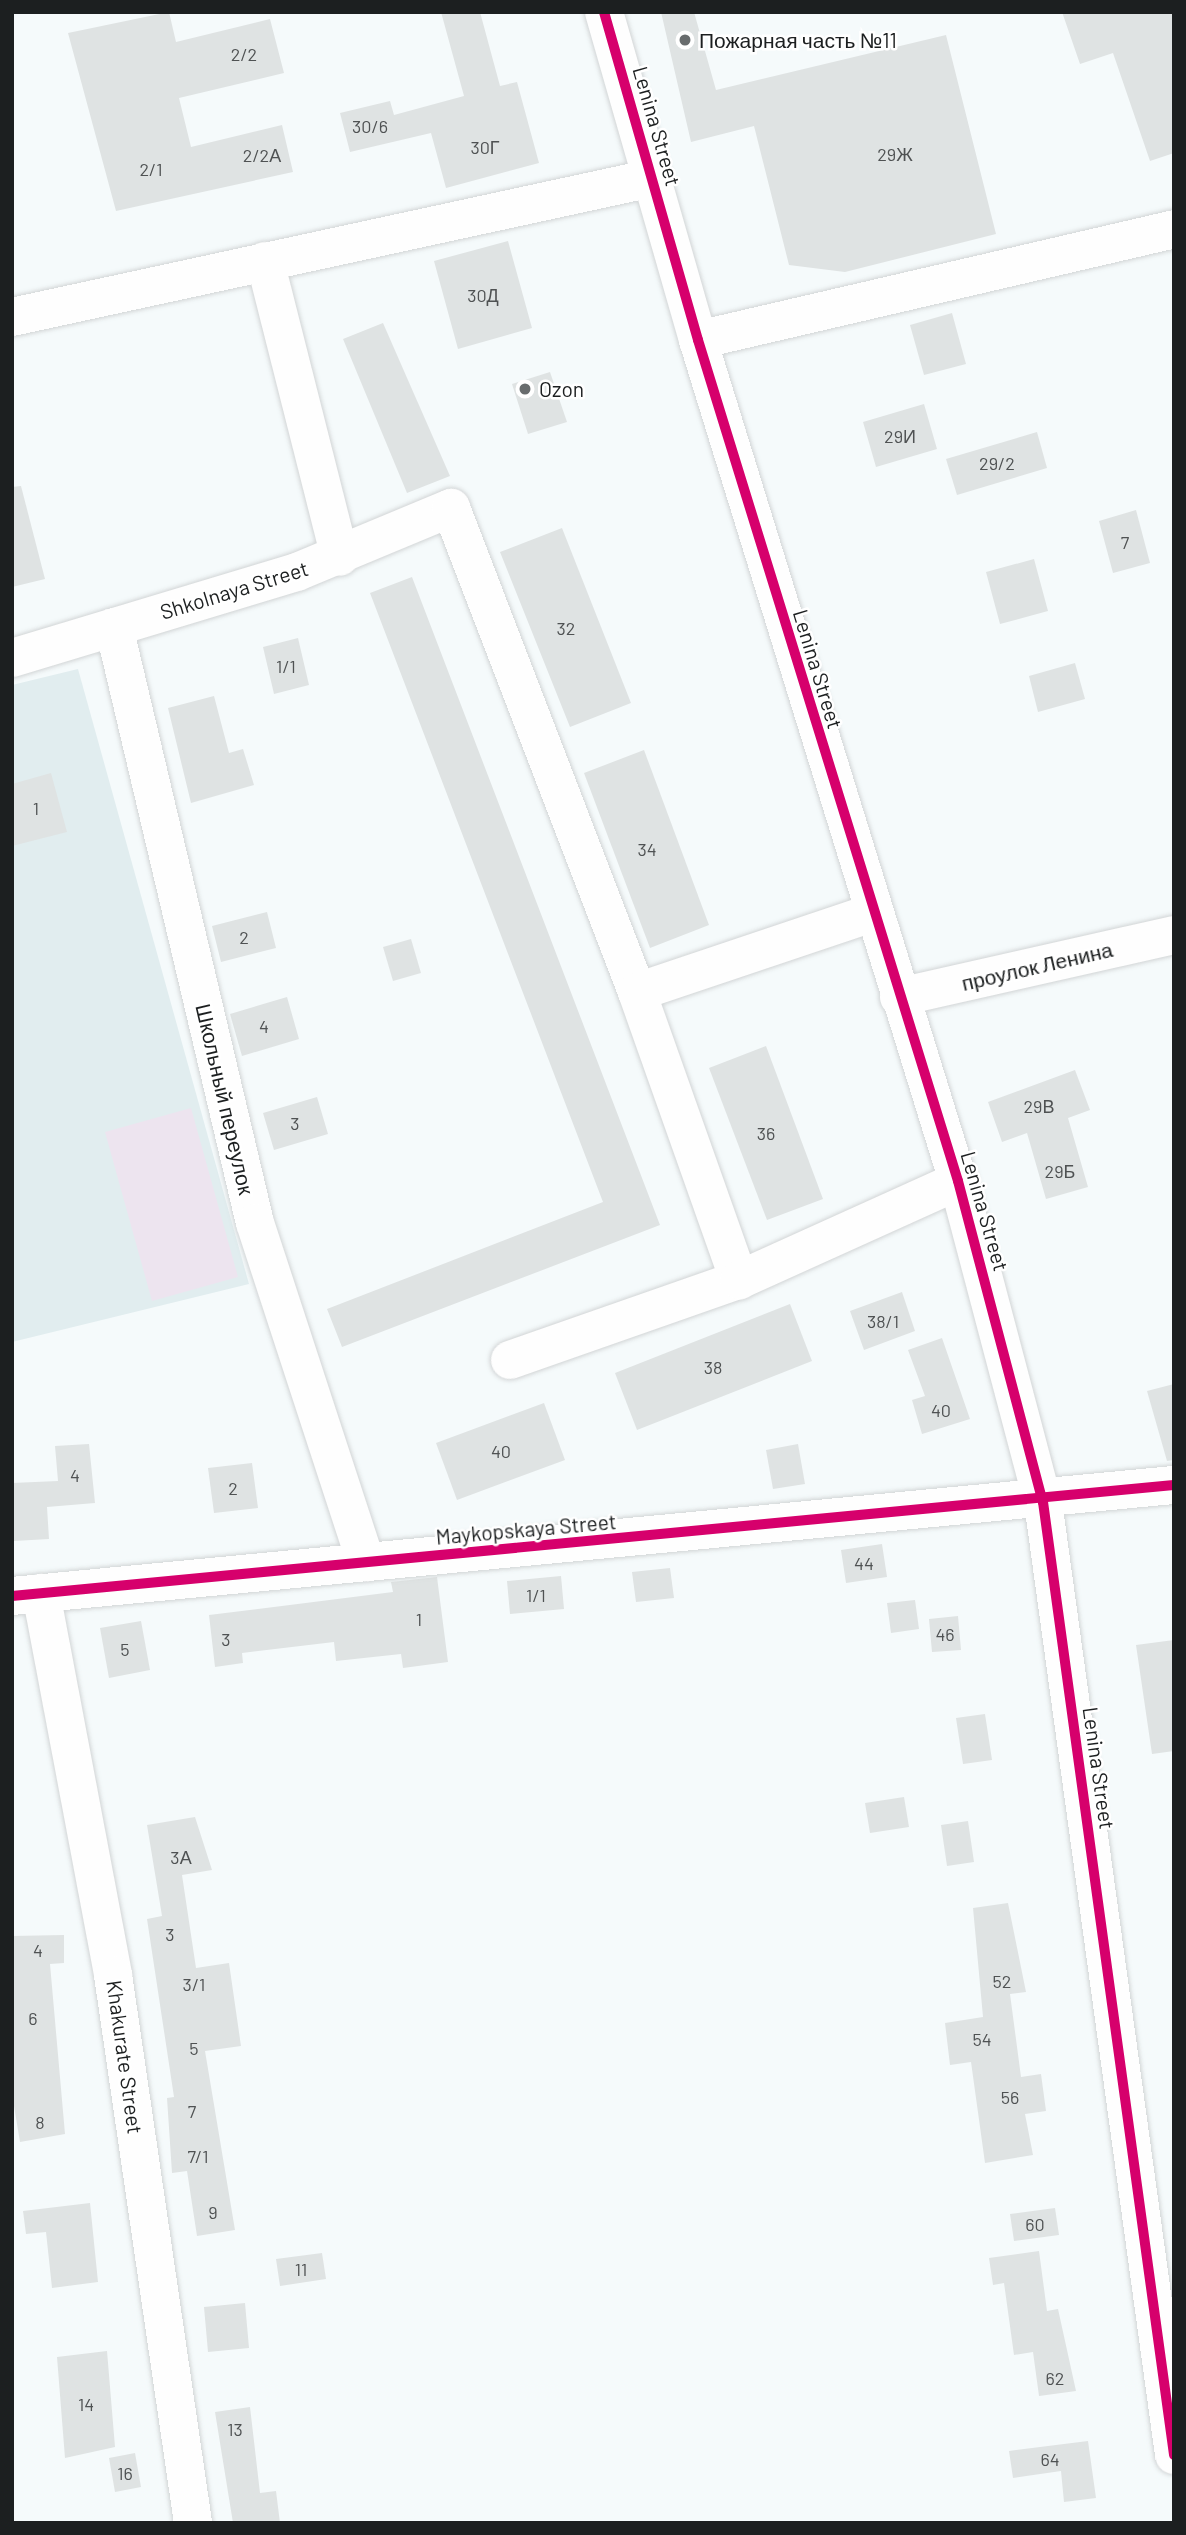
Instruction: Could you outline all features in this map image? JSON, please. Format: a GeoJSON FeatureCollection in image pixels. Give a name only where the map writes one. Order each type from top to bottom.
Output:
{"type":"FeatureCollection","features":[{"type":"Feature","properties":{"kind":"street","name":"Lenina Street"},"geometry":{"type":"LineString","coordinates":[[604,12],[698,340],[872,913],[958,1181],[1043,1502],[1174,2455]]}},
{"type":"Feature","properties":{"kind":"street"},"geometry":{"type":"LineString","coordinates":[[12,317],[652,178]]}},
{"type":"Feature","properties":{"kind":"street"},"geometry":{"type":"LineString","coordinates":[[698,340],[1174,229]]}},
{"type":"Feature","properties":{"kind":"street"},"geometry":{"type":"LineString","coordinates":[[265,261],[340,557]]}},
{"type":"Feature","properties":{"kind":"street","name":"Shkolnaya Street"},"geometry":{"type":"LineString","coordinates":[[12,658],[340,557],[451,508],[637,992]]}},
{"type":"Feature","properties":{"kind":"street","name":"Школьный переулок"},"geometry":{"type":"LineString","coordinates":[[114,627],[255,1223],[366,1562]]}},
{"type":"Feature","properties":{"kind":"street"},"geometry":{"type":"LineString","coordinates":[[739,1280],[637,992],[872,913]]}},
{"type":"Feature","properties":{"kind":"street","name":"проулок Ленина"},"geometry":{"type":"LineString","coordinates":[[899,997],[1174,935]]}},
{"type":"Feature","properties":{"kind":"street"},"geometry":{"type":"LineString","coordinates":[[510,1360],[739,1280],[958,1181]]}},
{"type":"Feature","properties":{"kind":"street","name":"Maykopskaya Street"},"geometry":{"type":"LineString","coordinates":[[27,1594],[1043,1502],[1174,1485]]}},
{"type":"Feature","properties":{"kind":"street","name":"Khakurate Street"},"geometry":{"type":"LineString","coordinates":[[27,1594],[113,1975],[193,2523]]}},
{"type":"Feature","properties":{"kind":"shaded area"},"geometry":{"type":"Polygon","coordinates":[[[78,669],[249,1284],[12,1342],[12,685],[78,669]]]}},
{"type":"Feature","properties":{"kind":"shaded area"},"geometry":{"type":"Polygon","coordinates":[[[191,1108],[238,1277],[152,1301],[105,1132],[191,1108]]]}},
{"type":"Feature","properties":{"kind":"building"},"geometry":{"type":"Polygon","coordinates":[[[169,12],[176,42],[270,19],[284,73],[179,98],[191,147],[282,125],[293,172],[116,211],[68,33],[169,12]]]}},
{"type":"Feature","properties":{"kind":"building"},"geometry":{"type":"Polygon","coordinates":[[[441,12],[480,12],[500,86],[517,82],[539,163],[446,188],[431,133],[350,152],[340,113],[390,101],[394,115],[464,96],[441,12]]]}},
{"type":"Feature","properties":{"kind":"building"},"geometry":{"type":"Polygon","coordinates":[[[661,12],[694,12],[716,90],[946,35],[996,234],[845,272],[789,265],[754,126],[691,142],[661,12]]]}},
{"type":"Feature","properties":{"kind":"building"},"geometry":{"type":"Polygon","coordinates":[[[1062,12],[1174,12],[1174,153],[1150,161],[1113,53],[1080,64],[1062,12]]]}},
{"type":"Feature","properties":{"kind":"building"},"geometry":{"type":"Polygon","coordinates":[[[508,241],[532,328],[458,349],[434,261],[508,241]]]}},
{"type":"Feature","properties":{"kind":"building"},"geometry":{"type":"Polygon","coordinates":[[[952,313],[966,364],[924,375],[910,325],[952,313]]]}},
{"type":"Feature","properties":{"kind":"building"},"geometry":{"type":"Polygon","coordinates":[[[383,323],[450,476],[407,493],[343,339],[383,323]]]}},
{"type":"Feature","properties":{"kind":"building"},"geometry":{"type":"Polygon","coordinates":[[[550,372],[567,422],[528,434],[512,384],[550,372]]]}},
{"type":"Feature","properties":{"kind":"building"},"geometry":{"type":"Polygon","coordinates":[[[924,404],[937,449],[876,467],[863,422],[924,404]]]}},
{"type":"Feature","properties":{"kind":"building"},"geometry":{"type":"Polygon","coordinates":[[[1037,432],[1047,468],[957,495],[946,459],[1037,432]]]}},
{"type":"Feature","properties":{"kind":"building"},"geometry":{"type":"Polygon","coordinates":[[[21,486],[45,579],[12,587],[12,487],[21,486]]]}},
{"type":"Feature","properties":{"kind":"building"},"geometry":{"type":"Polygon","coordinates":[[[1136,510],[1150,563],[1113,573],[1099,521],[1136,510]]]}},
{"type":"Feature","properties":{"kind":"building"},"geometry":{"type":"Polygon","coordinates":[[[562,528],[631,703],[570,727],[500,552],[562,528]]]}},
{"type":"Feature","properties":{"kind":"building"},"geometry":{"type":"Polygon","coordinates":[[[1034,559],[1048,611],[1000,624],[986,572],[1034,559]]]}},
{"type":"Feature","properties":{"kind":"building"},"geometry":{"type":"Polygon","coordinates":[[[412,577],[660,1225],[342,1347],[327,1309],[603,1202],[370,593],[412,577]]]}},
{"type":"Feature","properties":{"kind":"building"},"geometry":{"type":"Polygon","coordinates":[[[298,638],[309,685],[274,694],[263,647],[298,638]]]}},
{"type":"Feature","properties":{"kind":"building"},"geometry":{"type":"Polygon","coordinates":[[[1075,663],[1085,699],[1038,712],[1029,676],[1075,663]]]}},
{"type":"Feature","properties":{"kind":"building"},"geometry":{"type":"Polygon","coordinates":[[[214,696],[229,753],[243,749],[254,785],[191,803],[168,708],[214,696]]]}},
{"type":"Feature","properties":{"kind":"building"},"geometry":{"type":"Polygon","coordinates":[[[644,750],[709,925],[650,948],[584,773],[644,750]]]}},
{"type":"Feature","properties":{"kind":"building"},"geometry":{"type":"Polygon","coordinates":[[[51,773],[67,832],[12,846],[12,784],[51,773]]]}},
{"type":"Feature","properties":{"kind":"building"},"geometry":{"type":"Polygon","coordinates":[[[267,912],[276,948],[221,962],[212,926],[267,912]]]}},
{"type":"Feature","properties":{"kind":"building"},"geometry":{"type":"Polygon","coordinates":[[[411,939],[421,973],[393,981],[383,947],[411,939]]]}},
{"type":"Feature","properties":{"kind":"building"},"geometry":{"type":"Polygon","coordinates":[[[287,997],[299,1039],[242,1056],[230,1014],[287,997]]]}},
{"type":"Feature","properties":{"kind":"building"},"geometry":{"type":"Polygon","coordinates":[[[766,1046],[823,1199],[767,1220],[709,1068],[766,1046]]]}},
{"type":"Feature","properties":{"kind":"building"},"geometry":{"type":"Polygon","coordinates":[[[1075,1070],[1090,1110],[1068,1118],[1088,1187],[1046,1199],[1027,1133],[1002,1142],[988,1102],[1075,1070]]]}},
{"type":"Feature","properties":{"kind":"building"},"geometry":{"type":"Polygon","coordinates":[[[317,1097],[328,1134],[274,1150],[263,1113],[317,1097]]]}},
{"type":"Feature","properties":{"kind":"building"},"geometry":{"type":"Polygon","coordinates":[[[902,1292],[915,1331],[864,1350],[850,1311],[902,1292]]]}},
{"type":"Feature","properties":{"kind":"building"},"geometry":{"type":"Polygon","coordinates":[[[790,1304],[812,1361],[637,1430],[615,1373],[790,1304]]]}},
{"type":"Feature","properties":{"kind":"building"},"geometry":{"type":"Polygon","coordinates":[[[942,1338],[970,1419],[922,1434],[912,1400],[925,1396],[908,1350],[942,1338]]]}},
{"type":"Feature","properties":{"kind":"building"},"geometry":{"type":"Polygon","coordinates":[[[1174,1384],[1174,1460],[1167,1461],[1147,1391],[1174,1384]]]}},
{"type":"Feature","properties":{"kind":"building"},"geometry":{"type":"Polygon","coordinates":[[[544,1403],[565,1460],[457,1500],[436,1443],[544,1403]]]}},
{"type":"Feature","properties":{"kind":"building"},"geometry":{"type":"Polygon","coordinates":[[[89,1444],[95,1503],[47,1507],[49,1539],[14,1541],[12,1483],[58,1481],[55,1446],[89,1444]]]}},
{"type":"Feature","properties":{"kind":"building"},"geometry":{"type":"Polygon","coordinates":[[[798,1444],[805,1484],[773,1489],[766,1450],[798,1444]]]}},
{"type":"Feature","properties":{"kind":"building"},"geometry":{"type":"Polygon","coordinates":[[[252,1463],[258,1508],[214,1513],[208,1468],[252,1463]]]}},
{"type":"Feature","properties":{"kind":"building"},"geometry":{"type":"Polygon","coordinates":[[[882,1544],[887,1577],[846,1583],[841,1550],[882,1544]]]}},
{"type":"Feature","properties":{"kind":"building"},"geometry":{"type":"Polygon","coordinates":[[[670,1568],[674,1598],[636,1602],[632,1572],[670,1568]]]}},
{"type":"Feature","properties":{"kind":"building"},"geometry":{"type":"Polygon","coordinates":[[[561,1576],[564,1609],[510,1614],[507,1581],[561,1576]]]}},
{"type":"Feature","properties":{"kind":"building"},"geometry":{"type":"Polygon","coordinates":[[[437,1577],[448,1662],[403,1668],[401,1654],[336,1661],[334,1642],[242,1653],[243,1663],[215,1667],[209,1615],[393,1592],[391,1582],[437,1577]]]}},
{"type":"Feature","properties":{"kind":"building"},"geometry":{"type":"Polygon","coordinates":[[[915,1600],[919,1629],[891,1633],[887,1603],[915,1600]]]}},
{"type":"Feature","properties":{"kind":"building"},"geometry":{"type":"Polygon","coordinates":[[[958,1616],[961,1650],[932,1652],[929,1619],[958,1616]]]}},
{"type":"Feature","properties":{"kind":"building"},"geometry":{"type":"Polygon","coordinates":[[[141,1621],[150,1670],[109,1678],[100,1628],[141,1621]]]}},
{"type":"Feature","properties":{"kind":"building"},"geometry":{"type":"Polygon","coordinates":[[[1174,1640],[1174,1751],[1152,1754],[1136,1645],[1174,1640]]]}},
{"type":"Feature","properties":{"kind":"building"},"geometry":{"type":"Polygon","coordinates":[[[985,1714],[992,1760],[963,1764],[956,1718],[985,1714]]]}},
{"type":"Feature","properties":{"kind":"building"},"geometry":{"type":"Polygon","coordinates":[[[904,1797],[909,1827],[870,1833],[865,1803],[904,1797]]]}},
{"type":"Feature","properties":{"kind":"building"},"geometry":{"type":"Polygon","coordinates":[[[195,1817],[212,1870],[182,1875],[196,1968],[229,1963],[241,2046],[205,2051],[235,2230],[197,2236],[187,2171],[172,2173],[167,2098],[174,2097],[147,1919],[162,1916],[147,1825],[195,1817]]]}},
{"type":"Feature","properties":{"kind":"building"},"geometry":{"type":"Polygon","coordinates":[[[968,1821],[974,1862],[947,1866],[941,1825],[968,1821]]]}},
{"type":"Feature","properties":{"kind":"building"},"geometry":{"type":"Polygon","coordinates":[[[1008,1903],[1026,1992],[1010,1994],[1021,2077],[1041,2074],[1046,2111],[1025,2114],[1033,2155],[985,2163],[971,2062],[950,2065],[945,2023],[983,2017],[973,1908],[1008,1903]]]}},
{"type":"Feature","properties":{"kind":"building"},"geometry":{"type":"Polygon","coordinates":[[[64,1935],[64,1963],[50,1964],[65,2134],[20,2142],[12,2094],[12,1936],[64,1935]]]}},
{"type":"Feature","properties":{"kind":"building"},"geometry":{"type":"Polygon","coordinates":[[[90,2203],[98,2282],[52,2288],[46,2232],[26,2234],[23,2211],[90,2203]]]}},
{"type":"Feature","properties":{"kind":"building"},"geometry":{"type":"Polygon","coordinates":[[[1055,2208],[1059,2235],[1014,2241],[1010,2214],[1055,2208]]]}},
{"type":"Feature","properties":{"kind":"building"},"geometry":{"type":"Polygon","coordinates":[[[1039,2251],[1047,2311],[1058,2309],[1076,2391],[1039,2396],[1033,2352],[1014,2355],[1004,2283],[993,2285],[989,2258],[1039,2251]]]}},
{"type":"Feature","properties":{"kind":"building"},"geometry":{"type":"Polygon","coordinates":[[[322,2253],[326,2279],[280,2286],[276,2259],[322,2253]]]}},
{"type":"Feature","properties":{"kind":"building"},"geometry":{"type":"Polygon","coordinates":[[[245,2303],[249,2348],[208,2352],[204,2307],[245,2303]]]}},
{"type":"Feature","properties":{"kind":"building"},"geometry":{"type":"Polygon","coordinates":[[[107,2351],[115,2447],[65,2458],[57,2357],[107,2351]]]}},
{"type":"Feature","properties":{"kind":"building"},"geometry":{"type":"Polygon","coordinates":[[[250,2407],[260,2493],[276,2491],[280,2523],[233,2523],[215,2412],[250,2407]]]}},
{"type":"Feature","properties":{"kind":"building"},"geometry":{"type":"Polygon","coordinates":[[[1088,2441],[1096,2498],[1064,2502],[1061,2471],[1013,2478],[1009,2451],[1088,2441]]]}},
{"type":"Feature","properties":{"kind":"building"},"geometry":{"type":"Polygon","coordinates":[[[135,2453],[141,2487],[115,2492],[109,2458],[135,2453]]]}},
{"type":"Feature","properties":{"kind":"cycle path"},"geometry":{"type":"LineString","coordinates":[[604,12],[698,340],[958,1181],[1043,1502],[1174,2455]]}},
{"type":"Feature","properties":{"kind":"cycle path"},"geometry":{"type":"LineString","coordinates":[[12,1596],[1174,1485]]}},
{"type":"Feature","properties":{"kind":"place","name":"Пожарная часть №11"},"geometry":{"type":"Point","coordinates":[685,40]}},
{"type":"Feature","properties":{"kind":"place","name":"Ozon"},"geometry":{"type":"Point","coordinates":[525,389]}}]}
